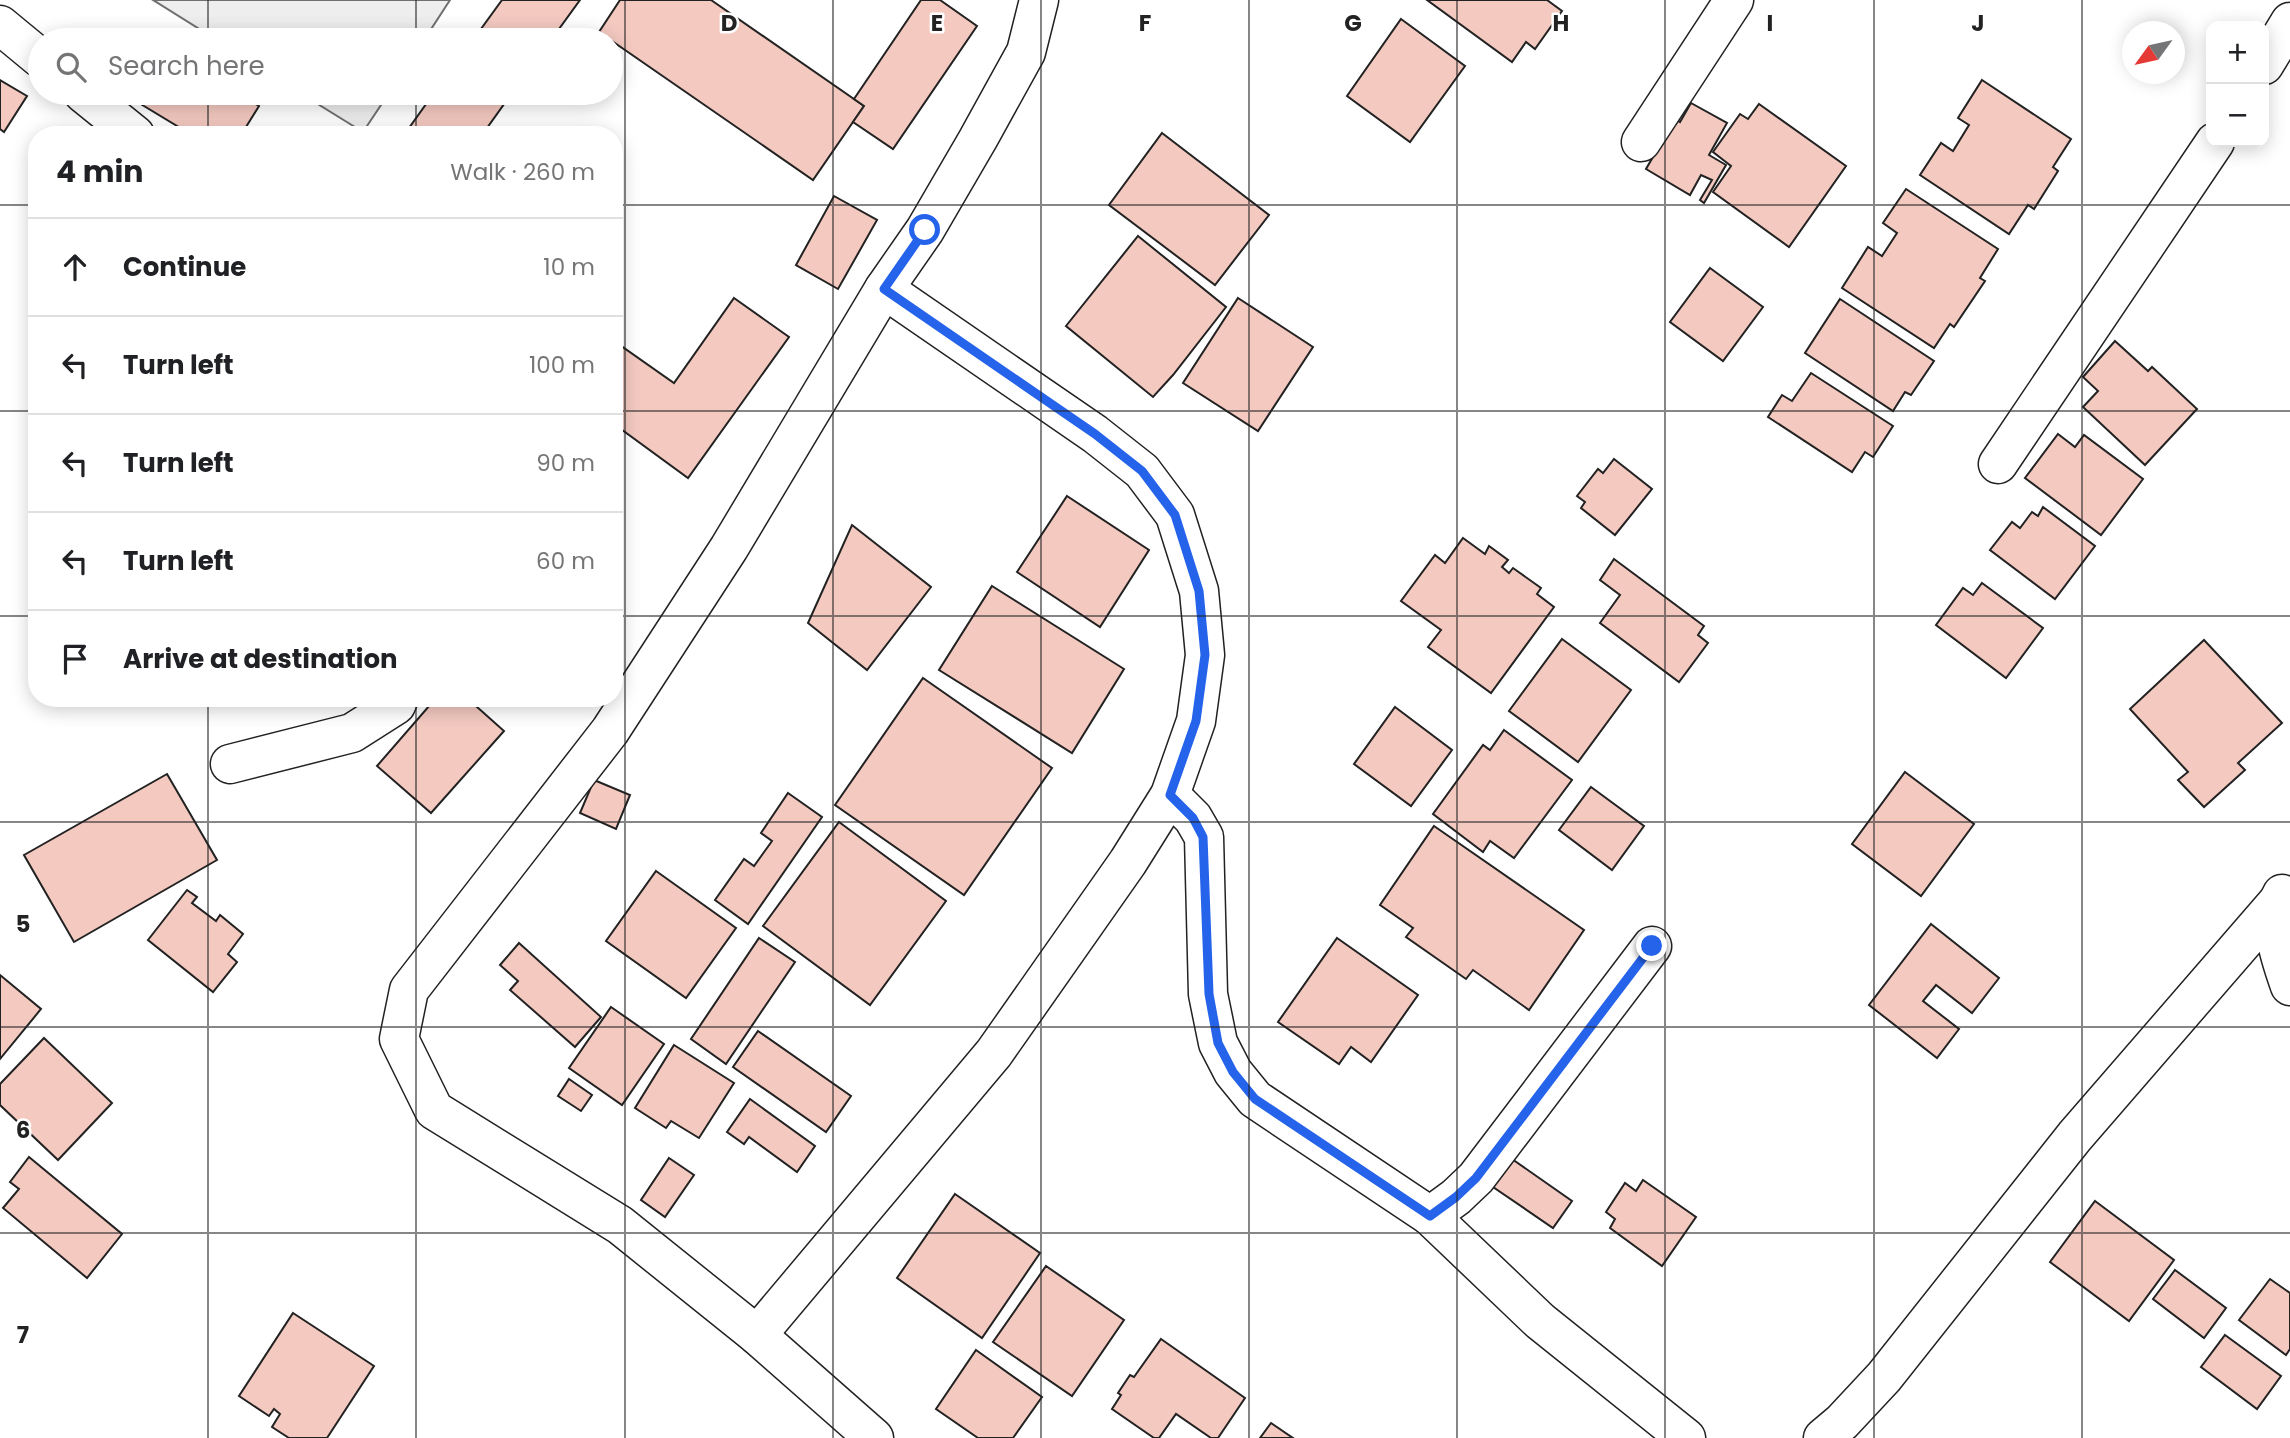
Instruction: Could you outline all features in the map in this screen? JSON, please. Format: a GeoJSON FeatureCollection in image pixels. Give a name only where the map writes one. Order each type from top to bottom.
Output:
{"type":"FeatureCollection","features":[{"type":"Feature","properties":{"kind":"street"},"geometry":{"type":"LineString","coordinates":[[874,1438],[757,1335],[620,1225],[434,1110],[398,1039],[409,990],[610,731],[729,548],[884,289],[931,218],[1026,52],[1039,0]]}},
{"type":"Feature","properties":{"kind":"street"},"geometry":{"type":"LineString","coordinates":[[1641,142],[1734,0]]}},
{"type":"Feature","properties":{"kind":"street"},"geometry":{"type":"LineString","coordinates":[[2269,57],[2290,22]]}},
{"type":"Feature","properties":{"kind":"street"},"geometry":{"type":"LineString","coordinates":[[0,25],[28,48]]}},
{"type":"Feature","properties":{"kind":"street"},"geometry":{"type":"LineString","coordinates":[[98,105],[124,126]]}},
{"type":"Feature","properties":{"kind":"street"},"geometry":{"type":"LineString","coordinates":[[1998,464],[2212,147]]}},
{"type":"Feature","properties":{"kind":"street"},"geometry":{"type":"LineString","coordinates":[[757,1335],[994,1053],[1128,862],[1170,795],[1196,721],[1205,655],[1199,591],[1175,515],[1142,471],[1095,434],[884,289]]}},
{"type":"Feature","properties":{"kind":"street"},"geometry":{"type":"LineString","coordinates":[[230,764],[352,733],[393,707]]}},
{"type":"Feature","properties":{"kind":"street"},"geometry":{"type":"LineString","coordinates":[[1170,795],[1193,818],[1203,837],[1209,994],[1218,1043],[1233,1072],[1255,1099],[1430,1216],[1540,1321],[1686,1438]]}},
{"type":"Feature","properties":{"kind":"street"},"geometry":{"type":"LineString","coordinates":[[2283,892],[2277,950],[2290,986]]}},
{"type":"Feature","properties":{"kind":"street"},"geometry":{"type":"LineString","coordinates":[[1823,1438],[1885,1377],[2075,1136],[2283,892]]}},
{"type":"Feature","properties":{"kind":"street"},"geometry":{"type":"LineString","coordinates":[[1430,1216],[1476,1178],[1652,946]]}},
{"type":"Feature","properties":{"kind":"shaded area"},"geometry":{"type":"Polygon","coordinates":[[[153,0],[450,0],[432,28],[198,28],[153,0]]]}},
{"type":"Feature","properties":{"kind":"shaded area"},"geometry":{"type":"Polygon","coordinates":[[[319,105],[381,105],[367,126],[353,126],[319,105]]]}},
{"type":"Feature","properties":{"kind":"building"},"geometry":{"type":"Polygon","coordinates":[[[502,0],[580,0],[560,28],[482,28],[502,0]]]}},
{"type":"Feature","properties":{"kind":"building"},"geometry":{"type":"Polygon","coordinates":[[[620,0],[711,0],[864,106],[813,180],[623,49],[623,28],[602,28],[620,0]]]}},
{"type":"Feature","properties":{"kind":"building"},"geometry":{"type":"Polygon","coordinates":[[[921,0],[940,0],[977,26],[893,149],[853,122],[864,106],[854,99],[921,0]]]}},
{"type":"Feature","properties":{"kind":"building"},"geometry":{"type":"Polygon","coordinates":[[[1427,0],[1547,0],[1562,11],[1535,49],[1526,42],[1512,62],[1427,0]]]}},
{"type":"Feature","properties":{"kind":"building"},"geometry":{"type":"Polygon","coordinates":[[[1401,19],[1465,66],[1410,142],[1347,96],[1401,19]]]}},
{"type":"Feature","properties":{"kind":"building"},"geometry":{"type":"Polygon","coordinates":[[[0,80],[27,96],[4,132],[0,129],[0,80]]]}},
{"type":"Feature","properties":{"kind":"building"},"geometry":{"type":"Polygon","coordinates":[[[1982,80],[2071,139],[2053,167],[2058,171],[2034,209],[2028,205],[2009,234],[1920,175],[1941,143],[1953,151],[1969,125],[1958,118],[1982,80]]]}},
{"type":"Feature","properties":{"kind":"building"},"geometry":{"type":"Polygon","coordinates":[[[1691,103],[1727,123],[1709,155],[1726,165],[1704,203],[1700,200],[1712,180],[1701,175],[1690,195],[1646,169],[1675,119],[1680,122],[1691,103]]]}},
{"type":"Feature","properties":{"kind":"building"},"geometry":{"type":"Polygon","coordinates":[[[1759,104],[1846,166],[1789,247],[1713,192],[1731,166],[1713,152],[1740,114],[1748,119],[1759,104]]]}},
{"type":"Feature","properties":{"kind":"building"},"geometry":{"type":"Polygon","coordinates":[[[142,105],[259,106],[247,126],[177,126],[142,105]]]}},
{"type":"Feature","properties":{"kind":"building"},"geometry":{"type":"Polygon","coordinates":[[[425,105],[503,105],[488,126],[410,126],[425,105]]]}},
{"type":"Feature","properties":{"kind":"building"},"geometry":{"type":"Polygon","coordinates":[[[1162,133],[1269,215],[1215,285],[1109,205],[1162,133]]]}},
{"type":"Feature","properties":{"kind":"building"},"geometry":{"type":"Polygon","coordinates":[[[1906,189],[1998,249],[1980,278],[1985,281],[1954,327],[1950,324],[1934,348],[1842,288],[1868,247],[1882,256],[1897,233],[1883,223],[1906,189]]]}},
{"type":"Feature","properties":{"kind":"building"},"geometry":{"type":"Polygon","coordinates":[[[834,196],[877,220],[838,289],[796,265],[834,196]]]}},
{"type":"Feature","properties":{"kind":"building"},"geometry":{"type":"Polygon","coordinates":[[[1138,236],[1226,307],[1153,397],[1066,326],[1138,236]]]}},
{"type":"Feature","properties":{"kind":"building"},"geometry":{"type":"Polygon","coordinates":[[[1710,268],[1763,307],[1723,361],[1670,322],[1710,268]]]}},
{"type":"Feature","properties":{"kind":"building"},"geometry":{"type":"Polygon","coordinates":[[[734,298],[789,337],[688,478],[623,431],[623,347],[674,383],[734,298]]]}},
{"type":"Feature","properties":{"kind":"building"},"geometry":{"type":"Polygon","coordinates":[[[1238,298],[1313,347],[1258,431],[1183,383],[1238,298]]]}},
{"type":"Feature","properties":{"kind":"building"},"geometry":{"type":"Polygon","coordinates":[[[1840,299],[1934,361],[1911,395],[1905,392],[1893,411],[1805,353],[1840,299]]]}},
{"type":"Feature","properties":{"kind":"building"},"geometry":{"type":"Polygon","coordinates":[[[2115,341],[2148,371],[2152,367],[2197,409],[2145,465],[2083,407],[2098,391],[2083,377],[2115,341]]]}},
{"type":"Feature","properties":{"kind":"building"},"geometry":{"type":"Polygon","coordinates":[[[1811,373],[1893,426],[1873,457],[1865,452],[1852,472],[1768,417],[1782,395],[1792,401],[1811,373]]]}},
{"type":"Feature","properties":{"kind":"building"},"geometry":{"type":"Polygon","coordinates":[[[2058,434],[2075,447],[2084,435],[2143,479],[2101,535],[2025,478],[2058,434]]]}},
{"type":"Feature","properties":{"kind":"building"},"geometry":{"type":"Polygon","coordinates":[[[1614,459],[1652,489],[1615,535],[1581,508],[1585,502],[1577,496],[1598,469],[1603,473],[1614,459]]]}},
{"type":"Feature","properties":{"kind":"building"},"geometry":{"type":"Polygon","coordinates":[[[1067,496],[1149,550],[1100,627],[1017,572],[1067,496]]]}},
{"type":"Feature","properties":{"kind":"building"},"geometry":{"type":"Polygon","coordinates":[[[2043,507],[2095,546],[2055,599],[1990,550],[2012,522],[2020,528],[2032,512],[2038,516],[2043,507]]]}},
{"type":"Feature","properties":{"kind":"building"},"geometry":{"type":"Polygon","coordinates":[[[852,525],[931,587],[867,670],[808,623],[852,525]]]}},
{"type":"Feature","properties":{"kind":"building"},"geometry":{"type":"Polygon","coordinates":[[[1463,538],[1485,554],[1489,546],[1508,560],[1502,567],[1509,573],[1513,568],[1541,588],[1537,594],[1554,607],[1491,693],[1428,647],[1441,630],[1401,601],[1435,555],[1445,563],[1463,538]]]}},
{"type":"Feature","properties":{"kind":"building"},"geometry":{"type":"Polygon","coordinates":[[[1614,559],[1704,626],[1698,635],[1708,643],[1679,682],[1600,623],[1620,595],[1600,580],[1614,559]]]}},
{"type":"Feature","properties":{"kind":"building"},"geometry":{"type":"Polygon","coordinates":[[[1982,583],[2043,628],[2006,678],[1936,625],[1963,588],[1973,595],[1982,583]]]}},
{"type":"Feature","properties":{"kind":"building"},"geometry":{"type":"Polygon","coordinates":[[[992,586],[1124,669],[1072,753],[939,670],[992,586]]]}},
{"type":"Feature","properties":{"kind":"building"},"geometry":{"type":"Polygon","coordinates":[[[1562,639],[1631,690],[1578,762],[1509,711],[1562,639]]]}},
{"type":"Feature","properties":{"kind":"building"},"geometry":{"type":"Polygon","coordinates":[[[2204,640],[2282,723],[2238,763],[2245,770],[2204,807],[2178,780],[2188,772],[2130,709],[2204,640]]]}},
{"type":"Feature","properties":{"kind":"building"},"geometry":{"type":"Polygon","coordinates":[[[923,678],[1052,768],[964,895],[835,805],[923,678]]]}},
{"type":"Feature","properties":{"kind":"building"},"geometry":{"type":"Polygon","coordinates":[[[428,707],[477,707],[504,731],[431,813],[377,766],[428,707]]]}},
{"type":"Feature","properties":{"kind":"building"},"geometry":{"type":"Polygon","coordinates":[[[1395,707],[1452,750],[1411,806],[1354,764],[1395,707]]]}},
{"type":"Feature","properties":{"kind":"building"},"geometry":{"type":"Polygon","coordinates":[[[1504,730],[1572,780],[1514,858],[1490,841],[1483,852],[1433,814],[1483,745],[1490,750],[1504,730]]]}},
{"type":"Feature","properties":{"kind":"building"},"geometry":{"type":"Polygon","coordinates":[[[1905,772],[1974,824],[1921,896],[1852,844],[1905,772]]]}},
{"type":"Feature","properties":{"kind":"building"},"geometry":{"type":"Polygon","coordinates":[[[167,774],[217,860],[74,942],[24,855],[167,774]]]}},
{"type":"Feature","properties":{"kind":"building"},"geometry":{"type":"Polygon","coordinates":[[[594,780],[630,795],[616,829],[580,813],[594,780]]]}},
{"type":"Feature","properties":{"kind":"building"},"geometry":{"type":"Polygon","coordinates":[[[1591,787],[1644,826],[1612,870],[1559,830],[1591,787]]]}},
{"type":"Feature","properties":{"kind":"building"},"geometry":{"type":"Polygon","coordinates":[[[788,793],[822,817],[748,924],[715,900],[744,859],[754,866],[772,841],[761,833],[788,793]]]}},
{"type":"Feature","properties":{"kind":"building"},"geometry":{"type":"Polygon","coordinates":[[[839,822],[946,901],[870,1005],[763,926],[839,822]]]}},
{"type":"Feature","properties":{"kind":"building"},"geometry":{"type":"Polygon","coordinates":[[[1434,826],[1584,930],[1529,1010],[1473,970],[1466,979],[1406,937],[1413,928],[1380,905],[1434,826]]]}},
{"type":"Feature","properties":{"kind":"building"},"geometry":{"type":"Polygon","coordinates":[[[656,871],[736,928],[686,998],[606,941],[656,871]]]}},
{"type":"Feature","properties":{"kind":"building"},"geometry":{"type":"Polygon","coordinates":[[[187,890],[197,897],[192,903],[216,921],[220,915],[243,934],[228,954],[237,962],[213,992],[148,940],[187,890]]]}},
{"type":"Feature","properties":{"kind":"building"},"geometry":{"type":"Polygon","coordinates":[[[1931,924],[1999,978],[1972,1013],[1936,985],[1923,1001],[1959,1029],[1937,1058],[1869,1005],[1931,924]]]}},
{"type":"Feature","properties":{"kind":"building"},"geometry":{"type":"Polygon","coordinates":[[[759,938],[795,962],[726,1064],[691,1039],[759,938]]]}},
{"type":"Feature","properties":{"kind":"building"},"geometry":{"type":"Polygon","coordinates":[[[1337,938],[1418,995],[1371,1062],[1351,1047],[1339,1064],[1278,1022],[1337,938]]]}},
{"type":"Feature","properties":{"kind":"building"},"geometry":{"type":"Polygon","coordinates":[[[519,943],[601,1017],[575,1047],[510,990],[518,981],[500,965],[519,943]]]}},
{"type":"Feature","properties":{"kind":"building"},"geometry":{"type":"Polygon","coordinates":[[[0,975],[41,1009],[0,1059],[0,975]]]}},
{"type":"Feature","properties":{"kind":"building"},"geometry":{"type":"Polygon","coordinates":[[[611,1007],[664,1044],[622,1105],[569,1068],[611,1007]]]}},
{"type":"Feature","properties":{"kind":"building"},"geometry":{"type":"Polygon","coordinates":[[[758,1031],[851,1096],[826,1132],[733,1067],[758,1031]]]}},
{"type":"Feature","properties":{"kind":"building"},"geometry":{"type":"Polygon","coordinates":[[[44,1038],[112,1103],[58,1160],[0,1105],[0,1084],[44,1038]]]}},
{"type":"Feature","properties":{"kind":"building"},"geometry":{"type":"Polygon","coordinates":[[[674,1045],[734,1083],[699,1138],[671,1121],[666,1128],[635,1108],[674,1045]]]}},
{"type":"Feature","properties":{"kind":"building"},"geometry":{"type":"Polygon","coordinates":[[[569,1079],[592,1095],[581,1111],[558,1096],[569,1079]]]}},
{"type":"Feature","properties":{"kind":"building"},"geometry":{"type":"Polygon","coordinates":[[[750,1099],[815,1146],[797,1172],[749,1137],[744,1144],[727,1132],[750,1099]]]}},
{"type":"Feature","properties":{"kind":"building"},"geometry":{"type":"Polygon","coordinates":[[[29,1157],[122,1234],[87,1278],[3,1208],[19,1189],[10,1182],[29,1157]]]}},
{"type":"Feature","properties":{"kind":"building"},"geometry":{"type":"Polygon","coordinates":[[[669,1158],[694,1175],[665,1217],[641,1200],[669,1158]]]}},
{"type":"Feature","properties":{"kind":"building"},"geometry":{"type":"Polygon","coordinates":[[[1512,1159],[1572,1201],[1553,1228],[1493,1187],[1512,1159]]]}},
{"type":"Feature","properties":{"kind":"building"},"geometry":{"type":"Polygon","coordinates":[[[1643,1180],[1696,1217],[1662,1266],[1610,1228],[1615,1219],[1606,1212],[1625,1183],[1636,1191],[1643,1180]]]}},
{"type":"Feature","properties":{"kind":"building"},"geometry":{"type":"Polygon","coordinates":[[[955,1194],[1040,1253],[982,1338],[897,1278],[955,1194]]]}},
{"type":"Feature","properties":{"kind":"building"},"geometry":{"type":"Polygon","coordinates":[[[2095,1201],[2174,1260],[2129,1321],[2050,1262],[2095,1201]]]}},
{"type":"Feature","properties":{"kind":"building"},"geometry":{"type":"Polygon","coordinates":[[[1046,1266],[1124,1320],[1072,1396],[993,1342],[1046,1266]]]}},
{"type":"Feature","properties":{"kind":"building"},"geometry":{"type":"Polygon","coordinates":[[[2175,1270],[2226,1308],[2204,1338],[2153,1299],[2175,1270]]]}},
{"type":"Feature","properties":{"kind":"building"},"geometry":{"type":"Polygon","coordinates":[[[2270,1279],[2290,1293],[2290,1349],[2286,1355],[2239,1320],[2270,1279]]]}},
{"type":"Feature","properties":{"kind":"building"},"geometry":{"type":"Polygon","coordinates":[[[293,1313],[374,1366],[327,1438],[289,1438],[272,1427],[280,1414],[274,1409],[269,1416],[239,1396],[293,1313]]]}},
{"type":"Feature","properties":{"kind":"building"},"geometry":{"type":"Polygon","coordinates":[[[2225,1335],[2281,1376],[2257,1409],[2201,1367],[2225,1335]]]}},
{"type":"Feature","properties":{"kind":"building"},"geometry":{"type":"Polygon","coordinates":[[[1161,1339],[1245,1398],[1218,1438],[1211,1438],[1176,1414],[1159,1438],[1154,1438],[1112,1409],[1121,1395],[1118,1393],[1130,1375],[1134,1377],[1161,1339]]]}},
{"type":"Feature","properties":{"kind":"building"},"geometry":{"type":"Polygon","coordinates":[[[976,1350],[1042,1397],[1013,1438],[978,1438],[936,1409],[976,1350]]]}},
{"type":"Feature","properties":{"kind":"building"},"geometry":{"type":"Polygon","coordinates":[[[1271,1423],[1293,1438],[1260,1438],[1271,1423]]]}},
{"type":"Feature","properties":{"kind":"route"},"geometry":{"type":"LineString","coordinates":[[925,230],[884,289],[1095,434],[1142,471],[1175,515],[1199,591],[1205,655],[1196,721],[1170,795],[1193,818],[1203,837],[1209,994],[1218,1043],[1233,1072],[1255,1099],[1430,1216],[1476,1178],[1652,946]]}}]}
